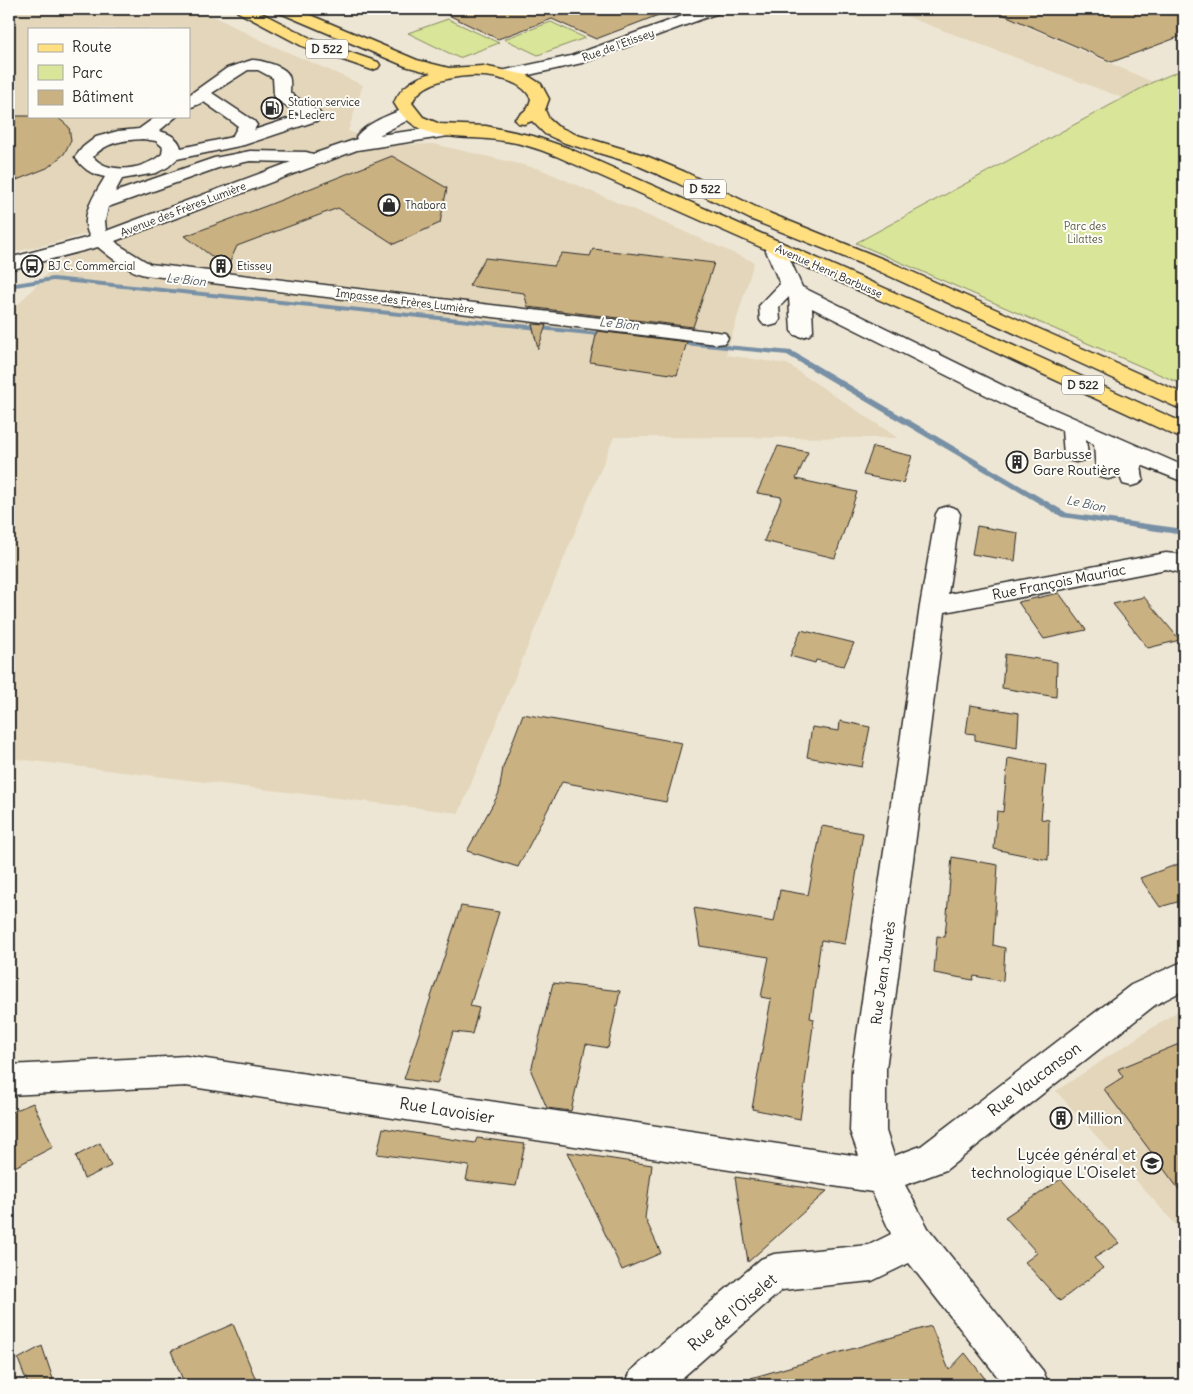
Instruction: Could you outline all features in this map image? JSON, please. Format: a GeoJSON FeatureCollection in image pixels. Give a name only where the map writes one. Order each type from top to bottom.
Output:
{"type":"FeatureCollection","features":[{"type":"Feature","properties":{"kind":"main road","name":"D 522"},"geometry":{"type":"LineString","coordinates":[[243,9],[308,43],[393,74],[409,90]]}},
{"type":"Feature","properties":{"kind":"main road","name":"D 522"},"geometry":{"type":"LineString","coordinates":[[284,9],[411,63],[449,73]]}},
{"type":"Feature","properties":{"kind":"main road","name":"Avenue Henri Barbusse"},"geometry":{"type":"LineString","coordinates":[[449,73],[483,71],[507,75],[521,80],[534,88],[541,121],[551,130],[571,139],[638,158],[757,215],[889,269],[1184,402]]}},
{"type":"Feature","properties":{"kind":"main road"},"geometry":{"type":"LineString","coordinates":[[449,73],[425,80],[409,90],[402,103],[406,114],[420,124],[468,132],[506,127],[522,121],[536,101]]}},
{"type":"Feature","properties":{"kind":"main road","name":"Avenue Henri Barbusse"},"geometry":{"type":"LineString","coordinates":[[468,132],[503,134],[532,140],[961,328],[982,340],[1184,431]]}},
{"type":"Feature","properties":{"kind":"street","name":"Rue de l'Etissey"},"geometry":{"type":"LineString","coordinates":[[507,75],[576,60],[716,9]]}},
{"type":"Feature","properties":{"kind":"street","name":"Rue de l'Etissey"},"geometry":{"type":"LineString","coordinates":[[536,101],[576,60]]}},
{"type":"Feature","properties":{"kind":"street"},"geometry":{"type":"LineString","coordinates":[[171,155],[172,145],[161,137],[142,134],[121,135],[100,142],[88,151],[84,157],[96,170],[116,174],[139,172],[159,165],[171,155],[238,142],[313,116],[282,96],[280,76],[260,65],[252,64],[224,75],[195,99]]}},
{"type":"Feature","properties":{"kind":"street"},"geometry":{"type":"LineString","coordinates":[[195,99],[210,98],[248,125],[238,142]]}},
{"type":"Feature","properties":{"kind":"street","name":"Avenue des Frères Lumière"},"geometry":{"type":"LineString","coordinates":[[353,145],[376,129],[406,114]]}},
{"type":"Feature","properties":{"kind":"street"},"geometry":{"type":"LineString","coordinates":[[142,134],[166,118]]}},
{"type":"Feature","properties":{"kind":"street","name":"Avenue des Frères Lumière"},"geometry":{"type":"LineString","coordinates":[[9,264],[101,240],[353,145],[449,130]]}},
{"type":"Feature","properties":{"kind":"street"},"geometry":{"type":"LineString","coordinates":[[99,204],[214,163],[250,156],[323,156]]}},
{"type":"Feature","properties":{"kind":"street"},"geometry":{"type":"LineString","coordinates":[[101,240],[96,232],[95,215],[116,174]]}},
{"type":"Feature","properties":{"kind":"street","name":"Impasse des Frères Lumière"},"geometry":{"type":"LineString","coordinates":[[101,240],[118,254],[145,269],[717,338]]}},
{"type":"Feature","properties":{"kind":"street"},"geometry":{"type":"LineString","coordinates":[[774,246],[940,375],[1127,449],[1184,475]]}},
{"type":"Feature","properties":{"kind":"street"},"geometry":{"type":"LineString","coordinates":[[1127,449],[1131,479]]}},
{"type":"Feature","properties":{"kind":"street","name":"Rue Jean Jaurès"},"geometry":{"type":"LineString","coordinates":[[948,514],[933,606],[869,1069],[868,1131],[882,1177],[915,1241],[1029,1385]]}},
{"type":"Feature","properties":{"kind":"street","name":"Rue François Mauriac"},"geometry":{"type":"LineString","coordinates":[[933,606],[1166,561],[1177,562],[1184,566]]}},
{"type":"Feature","properties":{"kind":"street","name":"Rue Vaucanson"},"geometry":{"type":"LineString","coordinates":[[882,1177],[933,1158],[1144,995],[1184,975]]}},
{"type":"Feature","properties":{"kind":"street","name":"Rue Lavoisier"},"geometry":{"type":"LineString","coordinates":[[9,1080],[186,1071],[882,1177]]}},
{"type":"Feature","properties":{"kind":"street","name":"Rue de l'Oiselet"},"geometry":{"type":"LineString","coordinates":[[645,1385],[774,1272],[872,1263],[915,1241]]}},
{"type":"Feature","properties":{"kind":"shaded area"},"geometry":{"type":"Polygon","coordinates":[[[9,9],[199,9],[269,44],[363,85],[348,131],[387,145],[434,144],[540,169],[754,262],[726,355],[787,364],[898,438],[614,437],[459,813],[9,758],[9,314],[59,261],[245,194],[136,220],[9,253],[9,9]]]}},
{"type":"Feature","properties":{"kind":"shaded area"},"geometry":{"type":"Polygon","coordinates":[[[1050,9],[1028,27],[1153,82],[1123,98],[889,10],[1050,9]]]}},
{"type":"Feature","properties":{"kind":"shaded area","name":"Lycée général et technologique L'Oiselet"},"geometry":{"type":"Polygon","coordinates":[[[1184,1007],[1184,1234],[1056,1091],[1184,1007]]]}},
{"type":"Feature","properties":{"kind":"green space"},"geometry":{"type":"Polygon","coordinates":[[[448,19],[499,43],[459,58],[408,33],[448,19]]]}},
{"type":"Feature","properties":{"kind":"green space"},"geometry":{"type":"Polygon","coordinates":[[[551,22],[585,38],[538,55],[504,39],[551,22]]]}},
{"type":"Feature","properties":{"kind":"green space","name":"Parc des Lilattes"},"geometry":{"type":"Polygon","coordinates":[[[1184,69],[1184,385],[856,243],[1153,82],[1184,69]]]}},
{"type":"Feature","properties":{"kind":"building"},"geometry":{"type":"Polygon","coordinates":[[[436,9],[668,9],[669,11],[596,39],[552,19],[498,39],[436,9]]]}},
{"type":"Feature","properties":{"kind":"building"},"geometry":{"type":"Polygon","coordinates":[[[991,9],[1184,9],[1184,35],[1112,62],[991,9]]]}},
{"type":"Feature","properties":{"kind":"building"},"geometry":{"type":"Polygon","coordinates":[[[9,116],[58,118],[69,127],[71,140],[64,154],[47,168],[9,183],[9,116]]]}},
{"type":"Feature","properties":{"kind":"building"},"geometry":{"type":"Polygon","coordinates":[[[392,156],[447,188],[440,223],[394,244],[338,208],[237,246],[227,268],[185,236],[266,206],[392,156]]]}},
{"type":"Feature","properties":{"kind":"building"},"geometry":{"type":"Polygon","coordinates":[[[593,249],[714,263],[693,327],[528,307],[524,293],[469,286],[485,258],[554,266],[562,253],[590,256],[593,249]]]}},
{"type":"Feature","properties":{"kind":"building"},"geometry":{"type":"Polygon","coordinates":[[[532,324],[546,325],[538,349],[532,324]]]}},
{"type":"Feature","properties":{"kind":"building"},"geometry":{"type":"Polygon","coordinates":[[[597,331],[687,342],[677,375],[590,362],[597,331]]]}},
{"type":"Feature","properties":{"kind":"building"},"geometry":{"type":"Polygon","coordinates":[[[778,446],[808,452],[796,479],[857,492],[835,558],[764,541],[782,497],[757,493],[778,446]]]}},
{"type":"Feature","properties":{"kind":"building"},"geometry":{"type":"Polygon","coordinates":[[[873,447],[912,456],[903,483],[863,475],[873,447]]]}},
{"type":"Feature","properties":{"kind":"building"},"geometry":{"type":"Polygon","coordinates":[[[977,526],[1018,533],[1015,561],[972,554],[977,526]]]}},
{"type":"Feature","properties":{"kind":"building"},"geometry":{"type":"Polygon","coordinates":[[[1059,593],[1086,630],[1044,639],[1018,602],[1059,593]]]}},
{"type":"Feature","properties":{"kind":"building"},"geometry":{"type":"Polygon","coordinates":[[[1144,597],[1180,640],[1148,648],[1113,604],[1144,597]]]}},
{"type":"Feature","properties":{"kind":"building"},"geometry":{"type":"Polygon","coordinates":[[[801,630],[854,643],[844,666],[816,660],[815,663],[790,656],[801,630]]]}},
{"type":"Feature","properties":{"kind":"building"},"geometry":{"type":"Polygon","coordinates":[[[1005,654],[1057,662],[1056,697],[1002,688],[1005,654]]]}},
{"type":"Feature","properties":{"kind":"building"},"geometry":{"type":"Polygon","coordinates":[[[970,705],[1019,713],[1017,748],[975,740],[975,734],[966,733],[970,705]]]}},
{"type":"Feature","properties":{"kind":"building"},"geometry":{"type":"Polygon","coordinates":[[[523,714],[682,743],[666,802],[562,782],[518,867],[467,851],[499,793],[503,767],[523,714]]]}},
{"type":"Feature","properties":{"kind":"building"},"geometry":{"type":"Polygon","coordinates":[[[840,721],[870,727],[862,767],[807,757],[812,727],[839,731],[840,721]]]}},
{"type":"Feature","properties":{"kind":"building"},"geometry":{"type":"Polygon","coordinates":[[[1008,758],[1046,765],[1041,819],[1049,820],[1048,860],[994,849],[997,811],[1003,812],[1008,758]]]}},
{"type":"Feature","properties":{"kind":"building"},"geometry":{"type":"Polygon","coordinates":[[[822,826],[863,833],[845,944],[821,940],[810,1018],[814,1019],[800,1119],[752,1109],[771,999],[761,997],[769,957],[700,946],[694,908],[774,922],[780,890],[808,895],[822,826]]]}},
{"type":"Feature","properties":{"kind":"building"},"geometry":{"type":"Polygon","coordinates":[[[952,857],[998,865],[993,945],[1005,948],[1003,981],[974,976],[973,980],[934,973],[937,936],[945,937],[952,857]]]}},
{"type":"Feature","properties":{"kind":"building"},"geometry":{"type":"Polygon","coordinates":[[[1184,862],[1184,900],[1160,907],[1140,878],[1184,862]]]}},
{"type":"Feature","properties":{"kind":"building"},"geometry":{"type":"Polygon","coordinates":[[[461,906],[499,912],[470,1006],[479,1008],[472,1034],[453,1032],[437,1084],[404,1079],[461,906]]]}},
{"type":"Feature","properties":{"kind":"building"},"geometry":{"type":"Polygon","coordinates":[[[553,983],[620,991],[608,1048],[586,1044],[571,1111],[547,1108],[531,1071],[553,983]]]}},
{"type":"Feature","properties":{"kind":"building"},"geometry":{"type":"Polygon","coordinates":[[[1184,1042],[1184,1196],[1104,1089],[1123,1077],[1118,1069],[1184,1042]]]}},
{"type":"Feature","properties":{"kind":"building"},"geometry":{"type":"Polygon","coordinates":[[[33,1103],[53,1147],[9,1170],[9,1113],[33,1103]]]}},
{"type":"Feature","properties":{"kind":"building"},"geometry":{"type":"Polygon","coordinates":[[[383,1128],[475,1143],[477,1138],[525,1144],[516,1186],[466,1180],[469,1166],[377,1154],[383,1128]]]}},
{"type":"Feature","properties":{"kind":"building"},"geometry":{"type":"Polygon","coordinates":[[[100,1143],[111,1166],[84,1179],[76,1156],[100,1143]]]}},
{"type":"Feature","properties":{"kind":"building"},"geometry":{"type":"Polygon","coordinates":[[[567,1152],[652,1165],[645,1218],[661,1253],[622,1270],[567,1152]]]}},
{"type":"Feature","properties":{"kind":"building"},"geometry":{"type":"Polygon","coordinates":[[[735,1177],[827,1191],[748,1262],[735,1177]]]}},
{"type":"Feature","properties":{"kind":"building"},"geometry":{"type":"Polygon","coordinates":[[[1061,1179],[1119,1243],[1094,1258],[1103,1268],[1060,1301],[1025,1262],[1037,1253],[1005,1217],[1061,1179]]]}},
{"type":"Feature","properties":{"kind":"building"},"geometry":{"type":"Polygon","coordinates":[[[233,1324],[258,1385],[185,1385],[171,1351],[233,1324]]]}},
{"type":"Feature","properties":{"kind":"building"},"geometry":{"type":"Polygon","coordinates":[[[931,1326],[949,1370],[965,1353],[990,1385],[753,1385],[751,1378],[931,1326]]]}},
{"type":"Feature","properties":{"kind":"building"},"geometry":{"type":"Polygon","coordinates":[[[42,1346],[55,1385],[28,1385],[18,1359],[42,1346]]]}},
{"type":"Feature","properties":{"kind":"waterway","name":"Le Bion"},"geometry":{"type":"LineString","coordinates":[[9,286],[53,279],[609,335]]}},
{"type":"Feature","properties":{"kind":"waterway","name":"Le Bion"},"geometry":{"type":"LineString","coordinates":[[674,342],[789,353],[1065,515],[1184,532]]}},
{"type":"Feature","properties":{"kind":"place","name":"Station service E. Leclerc"},"geometry":{"type":"Point","coordinates":[272,108]}},
{"type":"Feature","properties":{"kind":"place","name":"Thabora"},"geometry":{"type":"Point","coordinates":[389,205]}},
{"type":"Feature","properties":{"kind":"place","name":"BJ C. Commercial"},"geometry":{"type":"Point","coordinates":[32,266]}},
{"type":"Feature","properties":{"kind":"place","name":"Etissey"},"geometry":{"type":"Point","coordinates":[221,266]}},
{"type":"Feature","properties":{"kind":"place","name":"Barbusse Gare Routière"},"geometry":{"type":"Point","coordinates":[1017,462]}},
{"type":"Feature","properties":{"kind":"place","name":"Million"},"geometry":{"type":"Point","coordinates":[1061,1118]}},
{"type":"Feature","properties":{"kind":"place","name":"Lycée général et technologique L'Oiselet"},"geometry":{"type":"Point","coordinates":[1152,1163]}}]}
